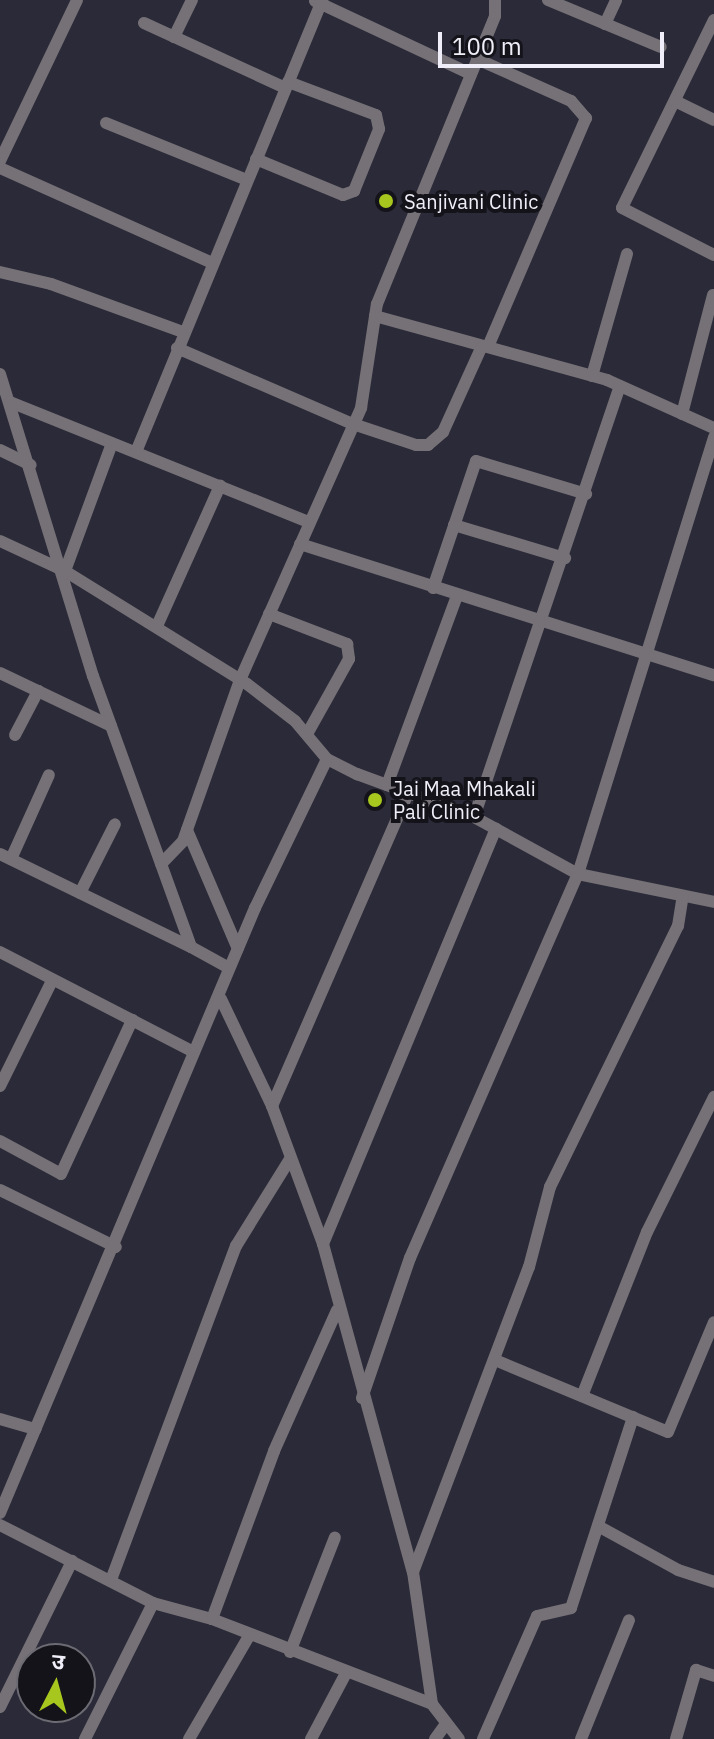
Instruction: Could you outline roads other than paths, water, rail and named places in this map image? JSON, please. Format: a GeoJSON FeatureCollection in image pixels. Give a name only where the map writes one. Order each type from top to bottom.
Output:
{"type":"FeatureCollection","features":[{"type":"Feature","properties":{"kind":"street"},"geometry":{"type":"LineString","coordinates":[[0,161],[77,0]]}},
{"type":"Feature","properties":{"kind":"street"},"geometry":{"type":"LineString","coordinates":[[174,37],[192,0]]}},
{"type":"Feature","properties":{"kind":"street"},"geometry":{"type":"LineString","coordinates":[[161,864],[187,830],[240,680],[353,424],[366,383],[375,316],[495,16],[495,0]]}},
{"type":"Feature","properties":{"kind":"street"},"geometry":{"type":"LineString","coordinates":[[548,0],[661,47]]}},
{"type":"Feature","properties":{"kind":"street"},"geometry":{"type":"LineString","coordinates":[[605,24],[616,0]]}},
{"type":"Feature","properties":{"kind":"street"},"geometry":{"type":"LineString","coordinates":[[136,452],[319,1],[471,74]]}},
{"type":"Feature","properties":{"kind":"street"},"geometry":{"type":"LineString","coordinates":[[714,20],[622,208],[714,255]]}},
{"type":"Feature","properties":{"kind":"street"},"geometry":{"type":"LineString","coordinates":[[144,23],[286,85],[376,115],[379,129],[354,191],[343,195],[256,159]]}},
{"type":"Feature","properties":{"kind":"street"},"geometry":{"type":"LineString","coordinates":[[177,348],[353,424],[416,445],[436,441],[485,346],[586,118],[571,101],[477,59]]}},
{"type":"Feature","properties":{"kind":"street"},"geometry":{"type":"LineString","coordinates":[[675,101],[714,120]]}},
{"type":"Feature","properties":{"kind":"street"},"geometry":{"type":"LineString","coordinates":[[106,123],[247,180]]}},
{"type":"Feature","properties":{"kind":"street"},"geometry":{"type":"LineString","coordinates":[[0,168],[212,263]]}},
{"type":"Feature","properties":{"kind":"street"},"geometry":{"type":"LineString","coordinates":[[592,376],[627,254]]}},
{"type":"Feature","properties":{"kind":"street"},"geometry":{"type":"LineString","coordinates":[[0,272],[51,284],[183,332]]}},
{"type":"Feature","properties":{"kind":"street"},"geometry":{"type":"LineString","coordinates":[[682,414],[713,295]]}},
{"type":"Feature","properties":{"kind":"street"},"geometry":{"type":"LineString","coordinates":[[375,316],[592,376],[714,428]]}},
{"type":"Feature","properties":{"kind":"street"},"geometry":{"type":"LineString","coordinates":[[0,374],[65,571],[111,726],[191,947]]}},
{"type":"Feature","properties":{"kind":"street"},"geometry":{"type":"LineString","coordinates":[[474,817],[544,624],[620,386]]}},
{"type":"Feature","properties":{"kind":"street"},"geometry":{"type":"LineString","coordinates":[[10,402],[309,522]]}},
{"type":"Feature","properties":{"kind":"street"},"geometry":{"type":"LineString","coordinates":[[362,1398],[410,1258],[578,874],[714,437]]}},
{"type":"Feature","properties":{"kind":"street"},"geometry":{"type":"LineString","coordinates":[[65,571],[112,443]]}},
{"type":"Feature","properties":{"kind":"street"},"geometry":{"type":"LineString","coordinates":[[0,450],[31,465]]}},
{"type":"Feature","properties":{"kind":"street"},"geometry":{"type":"LineString","coordinates":[[433,588],[476,461],[586,494]]}},
{"type":"Feature","properties":{"kind":"street"},"geometry":{"type":"LineString","coordinates":[[157,626],[220,486]]}},
{"type":"Feature","properties":{"kind":"street"},"geometry":{"type":"LineString","coordinates":[[454,525],[565,558]]}},
{"type":"Feature","properties":{"kind":"street"},"geometry":{"type":"LineString","coordinates":[[0,541],[65,571],[240,680],[307,734],[327,759],[474,817],[578,874],[714,902]]}},
{"type":"Feature","properties":{"kind":"street"},"geometry":{"type":"LineString","coordinates":[[300,544],[544,624],[714,675]]}},
{"type":"Feature","properties":{"kind":"street"},"geometry":{"type":"LineString","coordinates":[[387,785],[457,596]]}},
{"type":"Feature","properties":{"kind":"street"},"geometry":{"type":"LineString","coordinates":[[269,614],[347,644],[349,659],[307,734]]}},
{"type":"Feature","properties":{"kind":"street"},"geometry":{"type":"LineString","coordinates":[[0,673],[111,726]]}},
{"type":"Feature","properties":{"kind":"street"},"geometry":{"type":"LineString","coordinates":[[15,735],[38,691]]}},
{"type":"Feature","properties":{"kind":"street"},"geometry":{"type":"LineString","coordinates":[[0,1513],[116,1247],[194,1052],[221,999],[229,968],[327,759]]}},
{"type":"Feature","properties":{"kind":"street"},"geometry":{"type":"LineString","coordinates":[[49,775],[6,856],[229,968]]}},
{"type":"Feature","properties":{"kind":"street"},"geometry":{"type":"LineString","coordinates":[[272,1106],[408,793]]}},
{"type":"Feature","properties":{"kind":"street"},"geometry":{"type":"LineString","coordinates":[[80,893],[115,824]]}},
{"type":"Feature","properties":{"kind":"street"},"geometry":{"type":"LineString","coordinates":[[323,1244],[496,829]]}},
{"type":"Feature","properties":{"kind":"street"},"geometry":{"type":"LineString","coordinates":[[187,830],[238,949]]}},
{"type":"Feature","properties":{"kind":"street"},"geometry":{"type":"LineString","coordinates":[[413,1572],[529,1267],[550,1187],[678,926],[683,896]]}},
{"type":"Feature","properties":{"kind":"street"},"geometry":{"type":"LineString","coordinates":[[0,952],[194,1052]]}},
{"type":"Feature","properties":{"kind":"street"},"geometry":{"type":"LineString","coordinates":[[0,1086],[52,981]]}},
{"type":"Feature","properties":{"kind":"street"},"geometry":{"type":"LineString","coordinates":[[221,999],[272,1106],[323,1244],[337,1310],[413,1572],[432,1704],[459,1739]]}},
{"type":"Feature","properties":{"kind":"street"},"geometry":{"type":"LineString","coordinates":[[0,1141],[61,1174],[132,1020]]}},
{"type":"Feature","properties":{"kind":"street"},"geometry":{"type":"LineString","coordinates":[[582,1396],[647,1232],[714,1097]]}},
{"type":"Feature","properties":{"kind":"street"},"geometry":{"type":"LineString","coordinates":[[111,1580],[236,1246],[290,1159]]}},
{"type":"Feature","properties":{"kind":"street"},"geometry":{"type":"LineString","coordinates":[[0,1190],[116,1247]]}},
{"type":"Feature","properties":{"kind":"street"},"geometry":{"type":"LineString","coordinates":[[212,1619],[274,1451],[337,1310]]}},
{"type":"Feature","properties":{"kind":"street"},"geometry":{"type":"LineString","coordinates":[[495,1360],[668,1432],[714,1322]]}},
{"type":"Feature","properties":{"kind":"street"},"geometry":{"type":"LineString","coordinates":[[483,1739],[537,1616],[571,1608],[633,1417]]}},
{"type":"Feature","properties":{"kind":"street"},"geometry":{"type":"LineString","coordinates":[[0,1419],[36,1429]]}},
{"type":"Feature","properties":{"kind":"street"},"geometry":{"type":"LineString","coordinates":[[0,1525],[153,1603],[212,1619],[345,1675],[432,1704]]}},
{"type":"Feature","properties":{"kind":"street"},"geometry":{"type":"LineString","coordinates":[[598,1526],[678,1570],[714,1582]]}},
{"type":"Feature","properties":{"kind":"street"},"geometry":{"type":"LineString","coordinates":[[290,1652],[335,1537]]}},
{"type":"Feature","properties":{"kind":"street"},"geometry":{"type":"LineString","coordinates":[[0,1707],[72,1561]]}},
{"type":"Feature","properties":{"kind":"street"},"geometry":{"type":"LineString","coordinates":[[85,1739],[153,1603]]}},
{"type":"Feature","properties":{"kind":"street"},"geometry":{"type":"LineString","coordinates":[[581,1739],[629,1620]]}},
{"type":"Feature","properties":{"kind":"street"},"geometry":{"type":"LineString","coordinates":[[189,1739],[249,1636]]}},
{"type":"Feature","properties":{"kind":"street"},"geometry":{"type":"LineString","coordinates":[[676,1739],[696,1670],[714,1676]]}},
{"type":"Feature","properties":{"kind":"street"},"geometry":{"type":"LineString","coordinates":[[311,1739],[345,1675]]}},
{"type":"Feature","properties":{"kind":"street"},"geometry":{"type":"LineString","coordinates":[[435,1739],[446,1724]]}},
{"type":"Feature","properties":{"kind":"place","name":"Sanjivani Clinic"},"geometry":{"type":"Point","coordinates":[386,201]}},
{"type":"Feature","properties":{"kind":"place","name":"Jai Maa Mhakali Pali Clinic"},"geometry":{"type":"Point","coordinates":[375,800]}}]}
